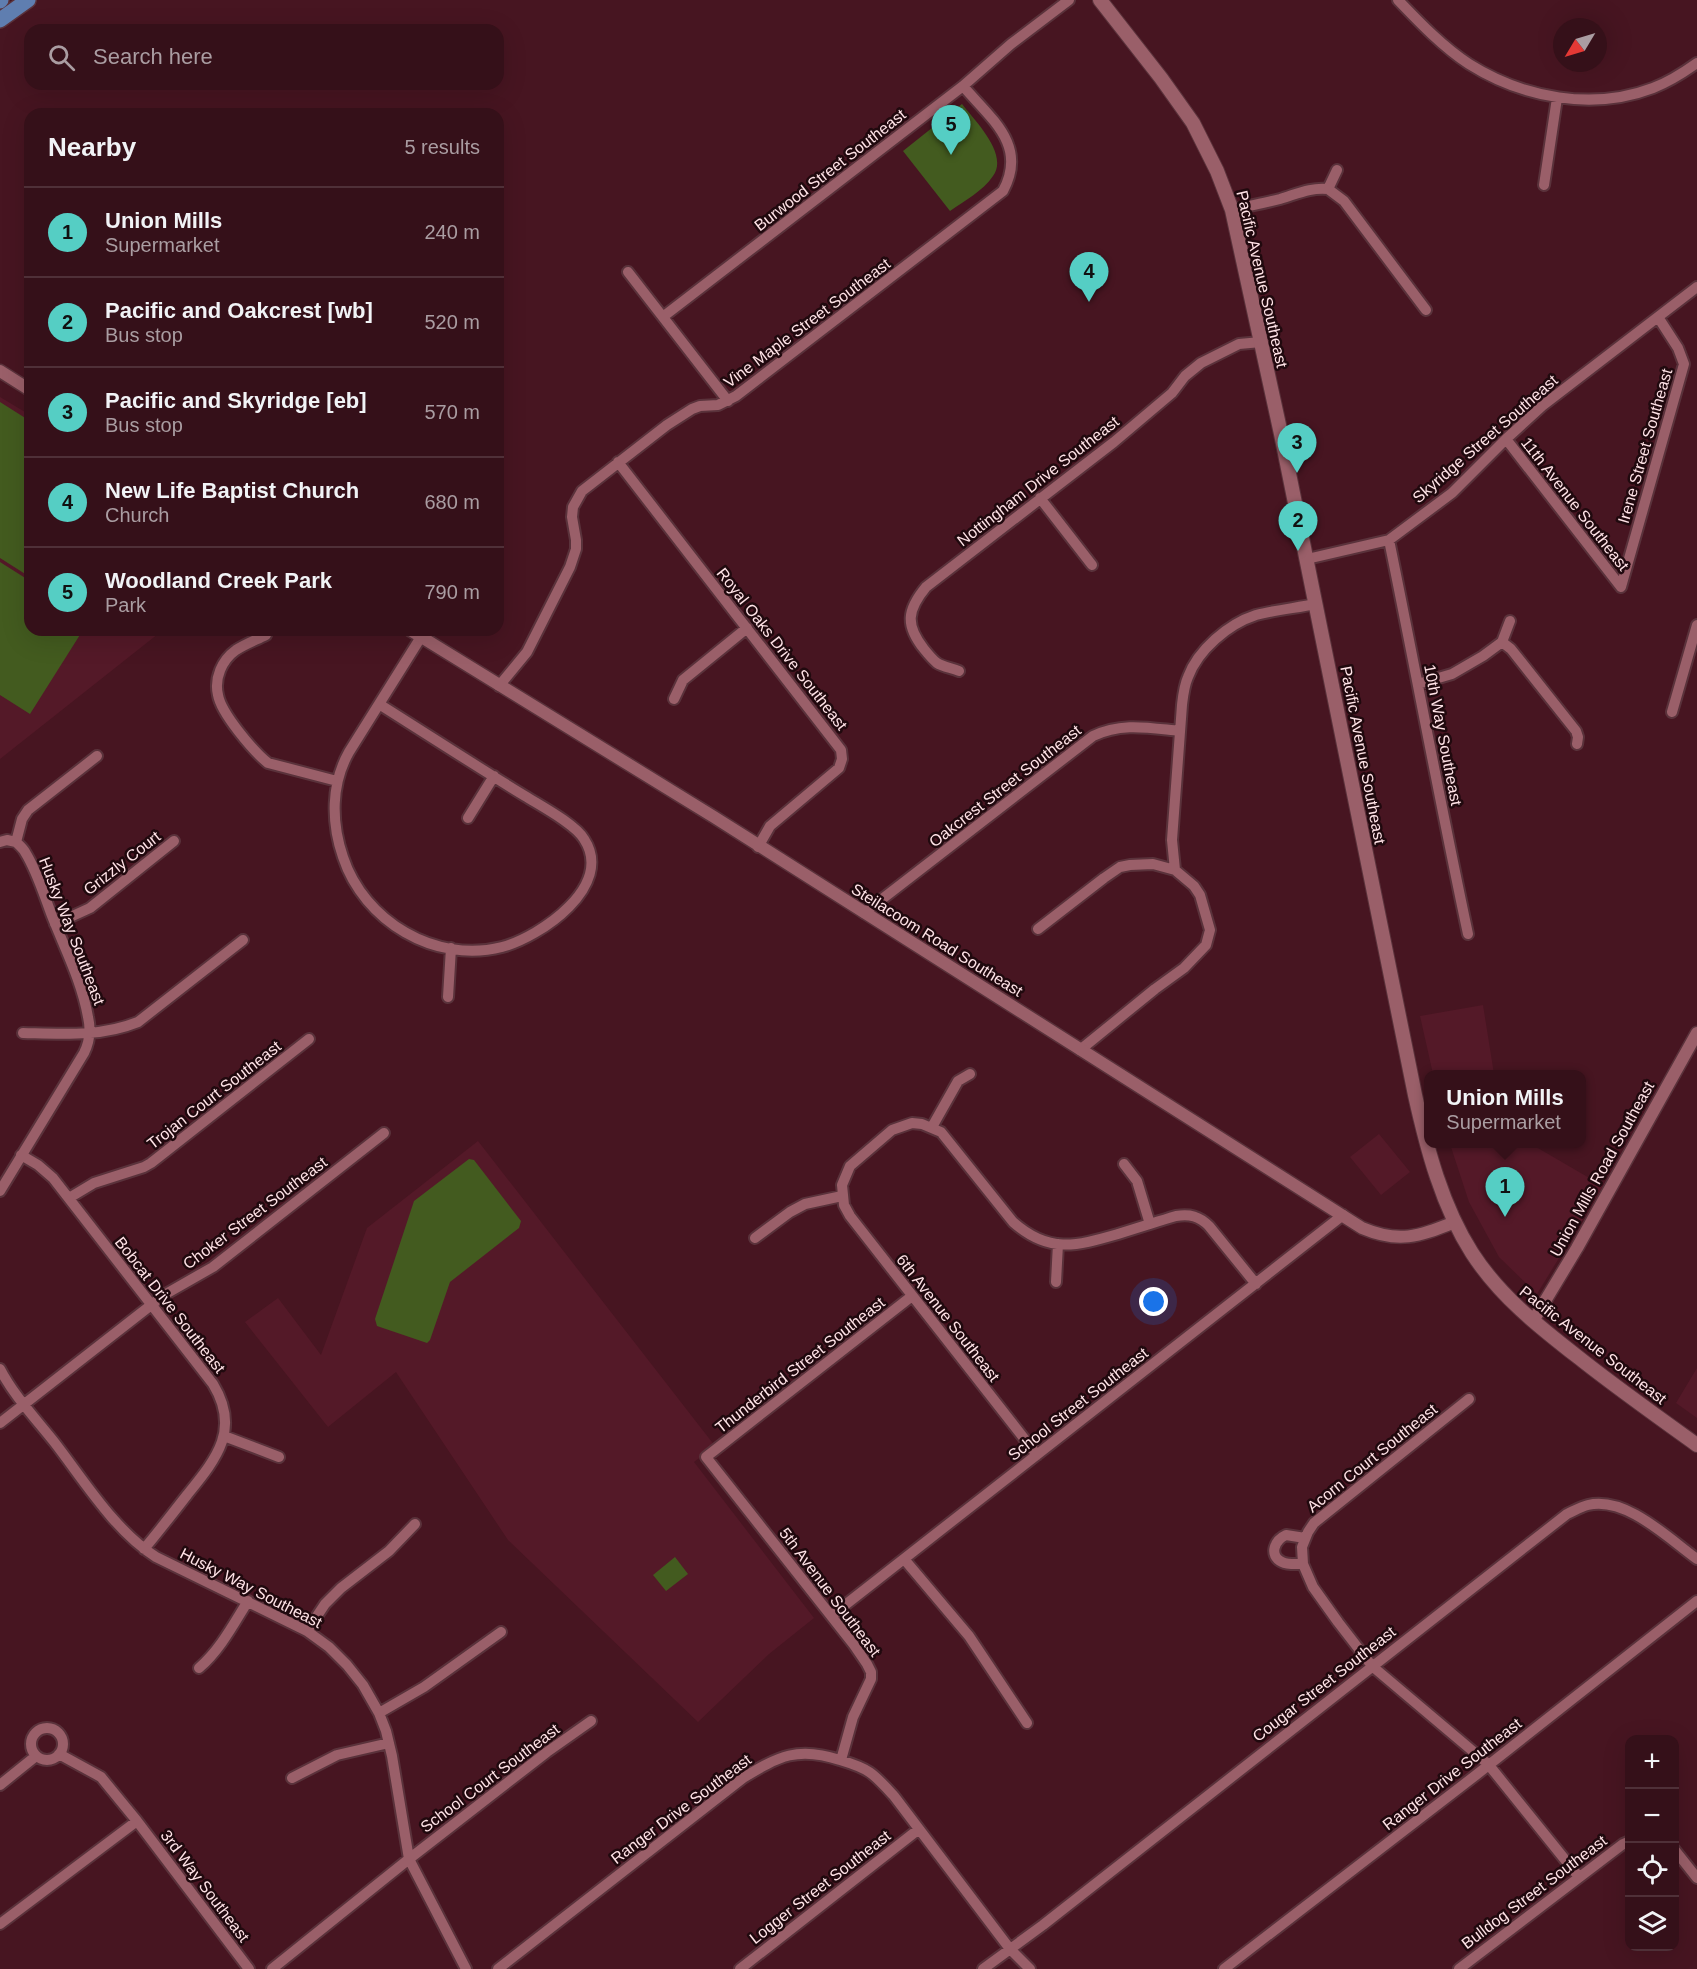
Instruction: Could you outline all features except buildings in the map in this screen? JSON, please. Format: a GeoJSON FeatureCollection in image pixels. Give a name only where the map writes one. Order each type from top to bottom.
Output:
{"type":"FeatureCollection","features":[{"type":"Feature","properties":{"kind":"main road"},"geometry":{"type":"LineString","coordinates":[[0,20],[28,0]]}},
{"type":"Feature","properties":{"kind":"main road","name":"Pacific Avenue Southeast"},"geometry":{"type":"LineString","coordinates":[[1100,0],[1193,123],[1217,171],[1232,210],[1307,559],[1424,1131]]}},
{"type":"Feature","properties":{"kind":"main road","name":"Pacific Avenue Southeast"},"geometry":{"type":"LineString","coordinates":[[1429,1148],[1455,1222],[1471,1252],[1508,1299],[1628,1395],[1697,1445]]}},
{"type":"Feature","properties":{"kind":"street","name":"Burwood Street Southeast"},"geometry":{"type":"LineString","coordinates":[[664,316],[963,86],[1011,44],[1069,0]]}},
{"type":"Feature","properties":{"kind":"street"},"geometry":{"type":"LineString","coordinates":[[1398,0],[1426,28],[1469,64],[1505,83],[1557,98],[1579,100],[1637,93],[1669,81],[1697,63]]}},
{"type":"Feature","properties":{"kind":"street","name":"Vine Maple Street Southeast"},"geometry":{"type":"LineString","coordinates":[[499,686],[526,652],[574,558],[576,540],[572,517],[577,498],[589,484],[667,425],[692,410],[728,401],[1002,191],[1008,181],[1012,165],[1012,155],[1008,144],[1003,133],[963,86]]}},
{"type":"Feature","properties":{"kind":"street"},"geometry":{"type":"LineString","coordinates":[[1544,185],[1557,98]]}},
{"type":"Feature","properties":{"kind":"street"},"geometry":{"type":"LineString","coordinates":[[1328,189],[1337,170]]}},
{"type":"Feature","properties":{"kind":"street"},"geometry":{"type":"LineString","coordinates":[[1232,210],[1307,190],[1328,189],[1344,201],[1426,310]]}},
{"type":"Feature","properties":{"kind":"street"},"geometry":{"type":"LineString","coordinates":[[628,272],[728,401]]}},
{"type":"Feature","properties":{"kind":"street","name":"Skyridge Street Southeast"},"geometry":{"type":"LineString","coordinates":[[1307,559],[1389,540],[1452,493],[1542,406],[1697,287]]}},
{"type":"Feature","properties":{"kind":"street","name":"Irene Street Southeast"},"geometry":{"type":"LineString","coordinates":[[1621,587],[1684,364],[1678,348],[1658,317]]}},
{"type":"Feature","properties":{"kind":"street","name":"Nottingham Drive Southeast"},"geometry":{"type":"LineString","coordinates":[[959,671],[938,663],[913,633],[910,616],[916,600],[926,587],[1114,442],[1172,393],[1185,376],[1201,363],[1239,344],[1261,342]]}},
{"type":"Feature","properties":{"kind":"street"},"geometry":{"type":"LineString","coordinates":[[0,371],[24,386]]}},
{"type":"Feature","properties":{"kind":"street","name":"11th Avenue Southeast"},"geometry":{"type":"LineString","coordinates":[[1506,439],[1621,587]]}},
{"type":"Feature","properties":{"kind":"street","name":"Royal Oaks Drive Southeast"},"geometry":{"type":"LineString","coordinates":[[618,462],[841,750],[842,759],[839,768],[770,826],[758,847]]}},
{"type":"Feature","properties":{"kind":"street"},"geometry":{"type":"LineString","coordinates":[[1040,498],[1092,565]]}},
{"type":"Feature","properties":{"kind":"street","name":"10th Way Southeast"},"geometry":{"type":"LineString","coordinates":[[1389,540],[1444,824],[1468,934]]}},
{"type":"Feature","properties":{"kind":"street"},"geometry":{"type":"LineString","coordinates":[[1175,870],[1172,840],[1183,696],[1193,666],[1207,648],[1227,631],[1250,618],[1316,604]]}},
{"type":"Feature","properties":{"kind":"street"},"geometry":{"type":"LineString","coordinates":[[1418,684],[1452,674],[1483,656],[1502,642],[1510,621]]}},
{"type":"Feature","properties":{"kind":"street"},"geometry":{"type":"LineString","coordinates":[[1672,712],[1697,625]]}},
{"type":"Feature","properties":{"kind":"street"},"geometry":{"type":"LineString","coordinates":[[674,699],[683,680],[747,628]]}},
{"type":"Feature","properties":{"kind":"street"},"geometry":{"type":"LineString","coordinates":[[264,636],[237,650],[228,658],[219,670],[218,696],[224,708],[259,756],[274,765],[337,782]]}},
{"type":"Feature","properties":{"kind":"street"},"geometry":{"type":"LineString","coordinates":[[379,704],[570,825],[584,838],[590,851],[591,865],[586,883],[576,899],[562,914],[539,931],[500,947],[478,950],[451,948],[418,940],[392,925],[364,898],[353,881],[341,852],[335,823],[334,802],[337,782],[343,762],[379,704],[413,636]]}},
{"type":"Feature","properties":{"kind":"street","name":"Steilacoom Road Southeast"},"geometry":{"type":"LineString","coordinates":[[420,636],[1362,1228],[1394,1238],[1422,1234],[1455,1222]]}},
{"type":"Feature","properties":{"kind":"street"},"geometry":{"type":"LineString","coordinates":[[1502,642],[1511,649],[1576,731],[1577,744]]}},
{"type":"Feature","properties":{"kind":"street","name":"Oakcrest Street Southeast"},"geometry":{"type":"LineString","coordinates":[[864,913],[1093,736],[1124,726],[1180,731]]}},
{"type":"Feature","properties":{"kind":"street"},"geometry":{"type":"LineString","coordinates":[[0,842],[7,840],[15,842],[22,819],[28,810],[97,756]]}},
{"type":"Feature","properties":{"kind":"street"},"geometry":{"type":"LineString","coordinates":[[468,818],[494,776]]}},
{"type":"Feature","properties":{"kind":"street","name":"Grizzly Court"},"geometry":{"type":"LineString","coordinates":[[55,924],[90,908],[174,841]]}},
{"type":"Feature","properties":{"kind":"street","name":"Husky Way Southeast"},"geometry":{"type":"LineString","coordinates":[[15,842],[24,849],[33,867],[83,996],[90,1034]]}},
{"type":"Feature","properties":{"kind":"street"},"geometry":{"type":"LineString","coordinates":[[1038,929],[1120,867],[1153,864],[1175,870],[1194,886],[1200,895],[1210,930],[1206,945],[1184,968],[1080,1050]]}},
{"type":"Feature","properties":{"kind":"street"},"geometry":{"type":"LineString","coordinates":[[23,1033],[90,1034],[126,1027],[138,1022],[243,940]]}},
{"type":"Feature","properties":{"kind":"street"},"geometry":{"type":"LineString","coordinates":[[448,997],[451,948]]}},
{"type":"Feature","properties":{"kind":"street","name":"Union Mills Road Southeast"},"geometry":{"type":"LineString","coordinates":[[1533,1321],[1577,1248],[1697,1033]]}},
{"type":"Feature","properties":{"kind":"street"},"geometry":{"type":"LineString","coordinates":[[0,1191],[84,1053],[90,1034]]}},
{"type":"Feature","properties":{"kind":"street","name":"Trojan Court Southeast"},"geometry":{"type":"LineString","coordinates":[[69,1198],[94,1183],[151,1164],[309,1039]]}},
{"type":"Feature","properties":{"kind":"street"},"geometry":{"type":"LineString","coordinates":[[932,1126],[958,1081],[970,1074]]}},
{"type":"Feature","properties":{"kind":"street"},"geometry":{"type":"LineString","coordinates":[[755,1238],[804,1204],[842,1196],[842,1185],[850,1166],[892,1130],[902,1125],[912,1124],[932,1126],[948,1139],[1013,1222],[1041,1240],[1058,1244],[1084,1244],[1185,1215],[1194,1216],[1203,1220],[1256,1284]]}},
{"type":"Feature","properties":{"kind":"street","name":"Choker Street Southeast"},"geometry":{"type":"LineString","coordinates":[[0,1423],[152,1305],[177,1287],[213,1267],[384,1133]]}},
{"type":"Feature","properties":{"kind":"street","name":"Bobcat Drive Southeast"},"geometry":{"type":"LineString","coordinates":[[21,1155],[46,1171],[69,1198],[218,1392],[226,1419],[221,1447],[212,1464],[144,1550]]}},
{"type":"Feature","properties":{"kind":"street"},"geometry":{"type":"LineString","coordinates":[[1124,1164],[1137,1181],[1150,1224]]}},
{"type":"Feature","properties":{"kind":"street","name":"6th Avenue Southeast"},"geometry":{"type":"LineString","coordinates":[[842,1196],[850,1216],[1037,1455]]}},
{"type":"Feature","properties":{"kind":"street","name":"School Street Southeast"},"geometry":{"type":"LineString","coordinates":[[831,1616],[1343,1215]]}},
{"type":"Feature","properties":{"kind":"street"},"geometry":{"type":"LineString","coordinates":[[1056,1282],[1058,1244]]}},
{"type":"Feature","properties":{"kind":"street","name":"Thunderbird Street Southeast"},"geometry":{"type":"LineString","coordinates":[[706,1457],[912,1296]]}},
{"type":"Feature","properties":{"kind":"street","name":"Husky Way Southeast"},"geometry":{"type":"LineString","coordinates":[[0,1369],[10,1386],[117,1523],[144,1550],[307,1631],[329,1647],[363,1685],[379,1713],[389,1743],[409,1859],[466,1969]]}},
{"type":"Feature","properties":{"kind":"street","name":"Acorn Court Southeast"},"geometry":{"type":"LineString","coordinates":[[1304,1543],[1314,1523],[1333,1506],[1469,1399]]}},
{"type":"Feature","properties":{"kind":"street"},"geometry":{"type":"LineString","coordinates":[[224,1436],[279,1458]]}},
{"type":"Feature","properties":{"kind":"street","name":"5th Avenue Southeast"},"geometry":{"type":"LineString","coordinates":[[706,1457],[854,1645],[871,1672],[871,1679],[853,1717],[840,1760]]}},
{"type":"Feature","properties":{"kind":"street","name":"Cougar Street Southeast"},"geometry":{"type":"LineString","coordinates":[[983,1969],[1567,1514],[1590,1504],[1620,1507],[1630,1511],[1697,1559]]}},
{"type":"Feature","properties":{"kind":"street"},"geometry":{"type":"LineString","coordinates":[[307,1631],[325,1604],[341,1588],[388,1551],[415,1524]]}},
{"type":"Feature","properties":{"kind":"street"},"geometry":{"type":"LineString","coordinates":[[1303,1564],[1281,1562],[1275,1556],[1276,1542],[1286,1535],[1304,1543],[1303,1564],[1306,1575],[1372,1666],[1488,1764],[1579,1877]]}},
{"type":"Feature","properties":{"kind":"street"},"geometry":{"type":"LineString","coordinates":[[904,1559],[969,1636],[1026,1723]]}},
{"type":"Feature","properties":{"kind":"street"},"geometry":{"type":"LineString","coordinates":[[199,1668],[210,1659],[224,1640],[248,1601]]}},
{"type":"Feature","properties":{"kind":"street","name":"Ranger Drive Southeast"},"geometry":{"type":"LineString","coordinates":[[1224,1969],[1697,1601]]}},
{"type":"Feature","properties":{"kind":"street"},"geometry":{"type":"LineString","coordinates":[[379,1713],[424,1687],[501,1632]]}},
{"type":"Feature","properties":{"kind":"street","name":"School Court Southeast"},"geometry":{"type":"LineString","coordinates":[[409,1859],[547,1752],[591,1721]]}},
{"type":"Feature","properties":{"kind":"street"},"geometry":{"type":"LineString","coordinates":[[46,1728],[56,1730],[62,1738],[63,1748],[60,1754],[52,1760],[36,1756],[32,1751],[31,1741],[36,1732],[46,1728]]}},
{"type":"Feature","properties":{"kind":"street"},"geometry":{"type":"LineString","coordinates":[[292,1778],[337,1755],[389,1743]]}},
{"type":"Feature","properties":{"kind":"street","name":"Ranger Drive Southeast"},"geometry":{"type":"LineString","coordinates":[[498,1969],[743,1778],[767,1763],[791,1755],[815,1753],[856,1764],[868,1769],[879,1779],[1010,1949],[1030,1969]]}},
{"type":"Feature","properties":{"kind":"street","name":"3rd Way Southeast"},"geometry":{"type":"LineString","coordinates":[[60,1754],[100,1777],[137,1821],[249,1969]]}},
{"type":"Feature","properties":{"kind":"street"},"geometry":{"type":"LineString","coordinates":[[0,1785],[36,1756]]}},
{"type":"Feature","properties":{"kind":"street"},"geometry":{"type":"LineString","coordinates":[[0,1924],[137,1821]]}},
{"type":"Feature","properties":{"kind":"street","name":"Logger Street Southeast"},"geometry":{"type":"LineString","coordinates":[[740,1969],[919,1829]]}},
{"type":"Feature","properties":{"kind":"street","name":"Bulldog Street Southeast"},"geometry":{"type":"LineString","coordinates":[[1459,1969],[1625,1843]]}},
{"type":"Feature","properties":{"kind":"street"},"geometry":{"type":"LineString","coordinates":[[1679,1855],[1697,1878]]}},
{"type":"Feature","properties":{"kind":"street"},"geometry":{"type":"LineString","coordinates":[[272,1969],[409,1859]]}},
{"type":"Feature","properties":{"kind":"shaded area"},"geometry":{"type":"Polygon","coordinates":[[[0,397],[24,411],[24,636],[155,636],[0,759],[0,397]]]}},
{"type":"Feature","properties":{"kind":"shaded area"},"geometry":{"type":"Polygon","coordinates":[[[1483,1005],[1493,1070],[1432,1070],[1420,1016],[1483,1005]]]}},
{"type":"Feature","properties":{"kind":"shaded area"},"geometry":{"type":"Polygon","coordinates":[[[1379,1134],[1410,1172],[1381,1195],[1350,1157],[1379,1134]]]}},
{"type":"Feature","properties":{"kind":"shaded area"},"geometry":{"type":"Polygon","coordinates":[[[478,1141],[715,1446],[694,1462],[814,1618],[769,1654],[698,1722],[508,1540],[396,1372],[328,1427],[245,1322],[278,1298],[321,1355],[367,1228],[478,1141]]]}},
{"type":"Feature","properties":{"kind":"shaded area"},"geometry":{"type":"Polygon","coordinates":[[[1451,1148],[1538,1148],[1603,1186],[1537,1294],[1499,1257],[1469,1202],[1451,1148]]]}},
{"type":"Feature","properties":{"kind":"shaded area"},"geometry":{"type":"Polygon","coordinates":[[[1697,1368],[1697,1418],[1676,1403],[1697,1368]]]}},
{"type":"Feature","properties":{"kind":"green space"},"geometry":{"type":"Polygon","coordinates":[[[962,104],[982,128],[994,148],[997,167],[984,186],[950,211],[903,151],[962,104]]]}},
{"type":"Feature","properties":{"kind":"green space"},"geometry":{"type":"Polygon","coordinates":[[[0,402],[24,417],[24,573],[0,558],[0,402]]]}},
{"type":"Feature","properties":{"kind":"green space"},"geometry":{"type":"Polygon","coordinates":[[[0,562],[24,577],[24,636],[79,636],[30,714],[0,695],[0,562]]]}},
{"type":"Feature","properties":{"kind":"green space"},"geometry":{"type":"Polygon","coordinates":[[[469,1159],[474,1160],[521,1221],[519,1228],[450,1282],[427,1343],[377,1326],[375,1319],[414,1201],[469,1159]]]}},
{"type":"Feature","properties":{"kind":"green space"},"geometry":{"type":"Polygon","coordinates":[[[675,1557],[688,1574],[666,1591],[653,1575],[675,1557]]]}},
{"type":"Feature","properties":{"kind":"place","name":"Woodland Creek Park"},"geometry":{"type":"Point","coordinates":[951,155]}},
{"type":"Feature","properties":{"kind":"place","name":"New Life Baptist Church"},"geometry":{"type":"Point","coordinates":[1089,302]}},
{"type":"Feature","properties":{"kind":"place","name":"Pacific and Skyridge [eb]"},"geometry":{"type":"Point","coordinates":[1297,473]}},
{"type":"Feature","properties":{"kind":"place","name":"Pacific and Oakcrest [wb]"},"geometry":{"type":"Point","coordinates":[1298,551]}},
{"type":"Feature","properties":{"kind":"place","name":"Union Mills"},"geometry":{"type":"Point","coordinates":[1505,1217]}}]}
